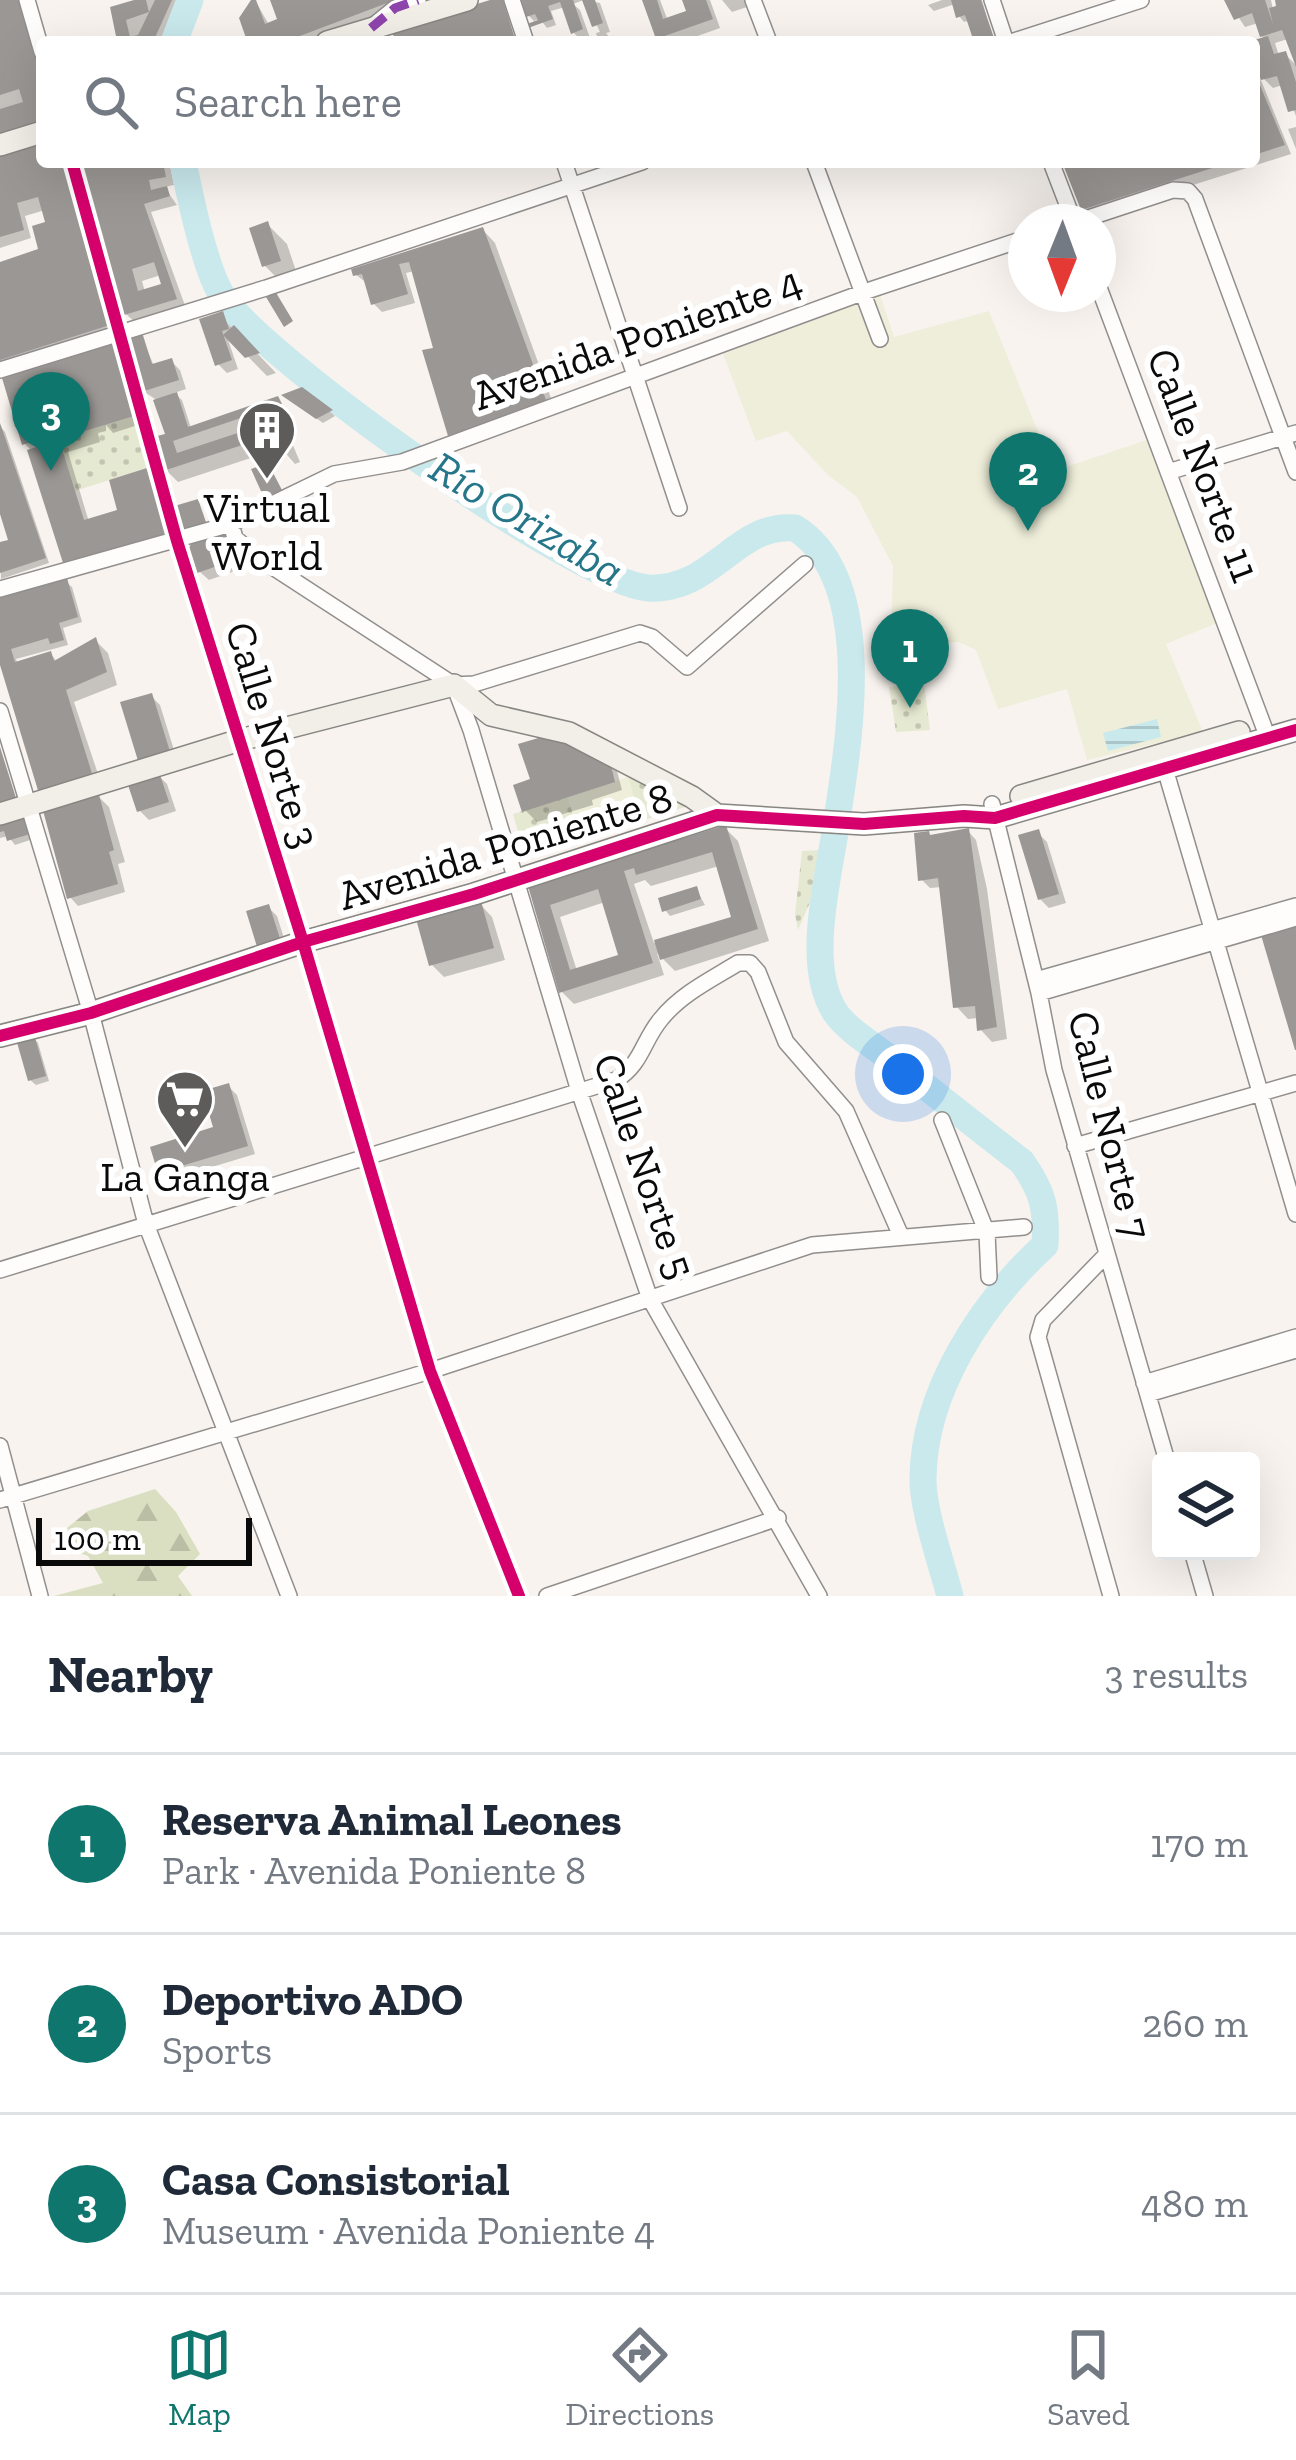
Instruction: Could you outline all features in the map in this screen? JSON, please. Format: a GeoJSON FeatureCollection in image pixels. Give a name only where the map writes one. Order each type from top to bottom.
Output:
{"type":"FeatureCollection","features":[{"type":"Feature","properties":{"kind":"street"},"geometry":{"type":"LineString","coordinates":[[27,0],[37,36]]}},
{"type":"Feature","properties":{"kind":"street"},"geometry":{"type":"LineString","coordinates":[[370,28],[395,8],[418,0]]}},
{"type":"Feature","properties":{"kind":"street"},"geometry":{"type":"LineString","coordinates":[[345,36],[467,0]]}},
{"type":"Feature","properties":{"kind":"street"},"geometry":{"type":"LineString","coordinates":[[512,0],[524,36]]}},
{"type":"Feature","properties":{"kind":"street"},"geometry":{"type":"LineString","coordinates":[[753,0],[767,36]]}},
{"type":"Feature","properties":{"kind":"street"},"geometry":{"type":"LineString","coordinates":[[992,0],[1006,36]]}},
{"type":"Feature","properties":{"kind":"street"},"geometry":{"type":"LineString","coordinates":[[1027,36],[1141,0]]}},
{"type":"Feature","properties":{"kind":"street"},"geometry":{"type":"LineString","coordinates":[[0,145],[36,134]]}},
{"type":"Feature","properties":{"kind":"street","name":"Calle Norte 3"},"geometry":{"type":"LineString","coordinates":[[75,168],[177,541],[303,942],[430,1371],[519,1596]]}},
{"type":"Feature","properties":{"kind":"street"},"geometry":{"type":"LineString","coordinates":[[566,168],[679,508]]}},
{"type":"Feature","properties":{"kind":"street"},"geometry":{"type":"LineString","coordinates":[[0,370],[266,288],[624,168]]}},
{"type":"Feature","properties":{"kind":"street"},"geometry":{"type":"LineString","coordinates":[[816,168],[880,339]]}},
{"type":"Feature","properties":{"kind":"street"},"geometry":{"type":"LineString","coordinates":[[1053,168],[1068,204]]}},
{"type":"Feature","properties":{"kind":"street"},"geometry":{"type":"LineString","coordinates":[[1116,209],[1173,190],[1188,191],[1195,200],[1289,435],[1296,472]]}},
{"type":"Feature","properties":{"kind":"street","name":"Avenida Poniente 4"},"geometry":{"type":"LineString","coordinates":[[0,589],[231,524],[334,474],[402,462],[861,293],[1008,244]]}},
{"type":"Feature","properties":{"kind":"street","name":"Calle Norte 11"},"geometry":{"type":"LineString","coordinates":[[1108,312],[1266,732]]}},
{"type":"Feature","properties":{"kind":"street"},"geometry":{"type":"LineString","coordinates":[[1168,472],[1289,435]]}},
{"type":"Feature","properties":{"kind":"street"},"geometry":{"type":"LineString","coordinates":[[231,524],[235,538],[256,556],[454,685],[490,715],[569,734],[692,797],[717,815]]}},
{"type":"Feature","properties":{"kind":"street"},"geometry":{"type":"LineString","coordinates":[[0,814],[240,740],[454,685],[474,684],[640,633],[652,637],[680,664],[694,664],[805,564]]}},
{"type":"Feature","properties":{"kind":"street","name":"Calle Norte 5"},"geometry":{"type":"LineString","coordinates":[[454,685],[579,1091],[650,1299],[819,1596]]}},
{"type":"Feature","properties":{"kind":"street"},"geometry":{"type":"LineString","coordinates":[[0,711],[91,1013],[146,1223],[289,1596]]}},
{"type":"Feature","properties":{"kind":"street"},"geometry":{"type":"LineString","coordinates":[[471,730],[490,715]]}},
{"type":"Feature","properties":{"kind":"street","name":"Avenida Poniente 8"},"geometry":{"type":"LineString","coordinates":[[1266,732],[1296,716]]}},
{"type":"Feature","properties":{"kind":"street","name":"Avenida Poniente 8"},"geometry":{"type":"LineString","coordinates":[[0,1036],[91,1013],[303,942],[717,815],[864,824],[964,816],[1266,732],[1296,730]]}},
{"type":"Feature","properties":{"kind":"street"},"geometry":{"type":"LineString","coordinates":[[1163,761],[1296,1214]]}},
{"type":"Feature","properties":{"kind":"street","name":"Calle Norte 7"},"geometry":{"type":"LineString","coordinates":[[993,811],[1075,1145],[1164,1452]]}},
{"type":"Feature","properties":{"kind":"street"},"geometry":{"type":"LineString","coordinates":[[1038,987],[1213,936],[1296,906]]}},
{"type":"Feature","properties":{"kind":"street"},"geometry":{"type":"LineString","coordinates":[[1213,936],[1296,918]]}},
{"type":"Feature","properties":{"kind":"street"},"geometry":{"type":"LineString","coordinates":[[0,1270],[627,1073],[672,1008],[739,963],[751,963],[758,972],[786,1042],[846,1111],[901,1236]]}},
{"type":"Feature","properties":{"kind":"street"},"geometry":{"type":"LineString","coordinates":[[1075,1145],[1296,1083]]}},
{"type":"Feature","properties":{"kind":"street"},"geometry":{"type":"LineString","coordinates":[[942,1120],[987,1233],[989,1276]]}},
{"type":"Feature","properties":{"kind":"street"},"geometry":{"type":"LineString","coordinates":[[7,1498],[430,1371],[827,1241],[1024,1227]]}},
{"type":"Feature","properties":{"kind":"street"},"geometry":{"type":"LineString","coordinates":[[1106,1255],[1043,1320],[1038,1337],[1111,1596]]}},
{"type":"Feature","properties":{"kind":"street"},"geometry":{"type":"LineString","coordinates":[[1146,1388],[1296,1337]]}},
{"type":"Feature","properties":{"kind":"street"},"geometry":{"type":"LineString","coordinates":[[1146,1388],[1296,1350]]}},
{"type":"Feature","properties":{"kind":"street"},"geometry":{"type":"LineString","coordinates":[[0,1446],[7,1498],[40,1596]]}},
{"type":"Feature","properties":{"kind":"street"},"geometry":{"type":"LineString","coordinates":[[547,1596],[778,1518]]}},
{"type":"Feature","properties":{"kind":"street"},"geometry":{"type":"LineString","coordinates":[[1195,1560],[1205,1596]]}},
{"type":"Feature","properties":{"kind":"green space"},"geometry":{"type":"Polygon","coordinates":[[[880,295],[894,337],[989,311],[1054,471],[1147,440],[1217,623],[1166,644],[1203,732],[1087,760],[1067,689],[998,709],[976,650],[959,642],[891,644],[893,566],[857,497],[828,475],[787,431],[756,441],[723,354],[880,295]]]}},
{"type":"Feature","properties":{"kind":"green space"},"geometry":{"type":"Polygon","coordinates":[[[134,416],[150,467],[75,491],[59,439],[134,416]]]}},
{"type":"Feature","properties":{"kind":"green space"},"geometry":{"type":"Polygon","coordinates":[[[924,684],[930,730],[896,732],[889,687],[924,684]]]}},
{"type":"Feature","properties":{"kind":"green space"},"geometry":{"type":"Polygon","coordinates":[[[628,777],[692,805],[641,821],[628,777]]]}},
{"type":"Feature","properties":{"kind":"green space"},"geometry":{"type":"Polygon","coordinates":[[[628,777],[641,821],[581,841],[568,797],[628,777]]]}},
{"type":"Feature","properties":{"kind":"green space"},"geometry":{"type":"Polygon","coordinates":[[[568,797],[581,841],[526,860],[513,814],[568,797]]]}},
{"type":"Feature","properties":{"kind":"green space"},"geometry":{"type":"Polygon","coordinates":[[[822,850],[827,863],[798,930],[795,914],[802,851],[822,850]]]}},
{"type":"Feature","properties":{"kind":"green space"},"geometry":{"type":"Polygon","coordinates":[[[155,1489],[176,1512],[200,1554],[178,1576],[192,1596],[54,1596],[103,1583],[88,1556],[74,1551],[67,1528],[88,1511],[155,1489]]]}},
{"type":"Feature","properties":{"kind":"water"},"geometry":{"type":"Polygon","coordinates":[[[1157,719],[1161,737],[1108,751],[1103,733],[1157,719]]]}},
{"type":"Feature","properties":{"kind":"building"},"geometry":{"type":"Polygon","coordinates":[[[0,0],[20,0],[36,55],[36,125],[0,136],[0,109],[23,102],[19,89],[0,95],[0,0]]]}},
{"type":"Feature","properties":{"kind":"building"},"geometry":{"type":"Polygon","coordinates":[[[146,0],[149,12],[126,20],[130,36],[116,36],[110,7],[146,0]]]}},
{"type":"Feature","properties":{"kind":"building"},"geometry":{"type":"Polygon","coordinates":[[[155,0],[172,0],[156,36],[134,36],[155,0]]]}},
{"type":"Feature","properties":{"kind":"building"},"geometry":{"type":"Polygon","coordinates":[[[251,0],[256,0],[265,24],[277,19],[270,0],[395,0],[300,36],[245,36],[239,18],[251,0]]]}},
{"type":"Feature","properties":{"kind":"building"},"geometry":{"type":"Polygon","coordinates":[[[503,0],[514,36],[394,36],[392,30],[503,0]]]}},
{"type":"Feature","properties":{"kind":"building"},"geometry":{"type":"Polygon","coordinates":[[[520,0],[573,0],[583,29],[571,34],[560,2],[548,6],[553,19],[528,28],[527,24],[538,20],[535,14],[526,17],[520,0]]]}},
{"type":"Feature","properties":{"kind":"building"},"geometry":{"type":"Polygon","coordinates":[[[582,0],[595,0],[603,23],[592,27],[582,0]]]}},
{"type":"Feature","properties":{"kind":"building"},"geometry":{"type":"Polygon","coordinates":[[[642,0],[657,0],[663,19],[686,11],[682,0],[706,0],[713,19],[655,36],[642,0]]]}},
{"type":"Feature","properties":{"kind":"building"},"geometry":{"type":"Polygon","coordinates":[[[951,0],[981,0],[993,36],[972,36],[965,15],[956,18],[951,0]]]}},
{"type":"Feature","properties":{"kind":"building"},"geometry":{"type":"Polygon","coordinates":[[[1224,0],[1265,0],[1273,24],[1269,8],[1276,6],[1275,0],[1296,0],[1296,67],[1282,30],[1260,37],[1252,13],[1234,20],[1224,0]]]}},
{"type":"Feature","properties":{"kind":"building"},"geometry":{"type":"Polygon","coordinates":[[[1268,36],[1274,54],[1286,51],[1296,82],[1296,110],[1288,112],[1277,76],[1261,80],[1260,38],[1268,36]]]}},
{"type":"Feature","properties":{"kind":"building"},"geometry":{"type":"Polygon","coordinates":[[[1260,85],[1285,145],[1260,153],[1260,85]]]}},
{"type":"Feature","properties":{"kind":"building"},"geometry":{"type":"Polygon","coordinates":[[[36,145],[36,168],[68,168],[110,325],[0,360],[0,262],[38,249],[32,226],[45,222],[38,197],[17,203],[24,230],[0,237],[0,155],[36,145]]]}},
{"type":"Feature","properties":{"kind":"building"},"geometry":{"type":"Polygon","coordinates":[[[81,168],[164,168],[166,177],[149,180],[151,190],[167,186],[170,196],[144,204],[177,299],[124,315],[81,168]],[[154,262],[132,269],[138,291],[161,284],[154,262]]]}},
{"type":"Feature","properties":{"kind":"building"},"geometry":{"type":"Polygon","coordinates":[[[1064,168],[1212,168],[1100,204],[1079,204],[1064,168]]]}},
{"type":"Feature","properties":{"kind":"building"},"geometry":{"type":"Polygon","coordinates":[[[268,221],[281,261],[262,267],[249,228],[268,221]]]}},
{"type":"Feature","properties":{"kind":"building"},"geometry":{"type":"Polygon","coordinates":[[[483,227],[546,400],[448,436],[422,350],[433,348],[409,262],[399,264],[408,294],[371,305],[362,274],[353,276],[351,269],[483,227]]]}},
{"type":"Feature","properties":{"kind":"building"},"geometry":{"type":"Polygon","coordinates":[[[275,291],[293,321],[284,327],[266,297],[275,291]]]}},
{"type":"Feature","properties":{"kind":"building"},"geometry":{"type":"Polygon","coordinates":[[[223,311],[229,329],[222,331],[232,360],[215,366],[199,319],[223,311]]]}},
{"type":"Feature","properties":{"kind":"building"},"geometry":{"type":"Polygon","coordinates":[[[234,325],[260,353],[245,358],[223,335],[234,325]]]}},
{"type":"Feature","properties":{"kind":"building"},"geometry":{"type":"Polygon","coordinates":[[[141,329],[152,364],[172,358],[179,380],[141,392],[123,335],[141,329]]]}},
{"type":"Feature","properties":{"kind":"building"},"geometry":{"type":"Polygon","coordinates":[[[106,343],[113,345],[134,416],[59,439],[84,520],[117,510],[109,480],[150,467],[168,527],[164,537],[64,566],[27,450],[52,442],[49,436],[22,445],[2,378],[106,343]]]}},
{"type":"Feature","properties":{"kind":"building"},"geometry":{"type":"Polygon","coordinates":[[[302,387],[333,410],[316,419],[281,395],[302,387]]]}},
{"type":"Feature","properties":{"kind":"building"},"geometry":{"type":"Polygon","coordinates":[[[177,392],[188,427],[278,396],[282,404],[173,441],[177,453],[277,420],[290,450],[280,453],[273,435],[163,471],[153,437],[165,434],[153,400],[177,392]]]}},
{"type":"Feature","properties":{"kind":"building"},"geometry":{"type":"Polygon","coordinates":[[[0,423],[46,558],[0,573],[0,542],[8,540],[0,514],[0,423]]]}},
{"type":"Feature","properties":{"kind":"building","name":"Virtual World"},"geometry":{"type":"Polygon","coordinates":[[[268,463],[283,492],[265,500],[251,469],[268,463]]]}},
{"type":"Feature","properties":{"kind":"building"},"geometry":{"type":"Polygon","coordinates":[[[198,499],[207,525],[185,532],[178,529],[171,507],[198,499]]]}},
{"type":"Feature","properties":{"kind":"building"},"geometry":{"type":"Polygon","coordinates":[[[226,531],[235,554],[229,562],[197,573],[189,548],[192,542],[226,531]]]}},
{"type":"Feature","properties":{"kind":"building"},"geometry":{"type":"Polygon","coordinates":[[[67,578],[78,617],[59,623],[64,640],[50,644],[48,638],[11,649],[15,662],[51,651],[54,661],[96,637],[107,672],[66,690],[94,780],[40,797],[0,665],[0,596],[67,578]]]}},
{"type":"Feature","properties":{"kind":"building"},"geometry":{"type":"Polygon","coordinates":[[[152,693],[171,755],[139,764],[120,702],[152,693]]]}},
{"type":"Feature","properties":{"kind":"building"},"geometry":{"type":"Polygon","coordinates":[[[552,734],[609,758],[615,782],[522,812],[513,785],[530,779],[518,744],[552,734]]]}},
{"type":"Feature","properties":{"kind":"building"},"geometry":{"type":"Polygon","coordinates":[[[0,747],[16,798],[0,803],[0,747]]]}},
{"type":"Feature","properties":{"kind":"building"},"geometry":{"type":"Polygon","coordinates":[[[159,772],[169,802],[137,812],[127,782],[159,772]]]}},
{"type":"Feature","properties":{"kind":"building"},"geometry":{"type":"Polygon","coordinates":[[[98,791],[118,884],[67,899],[42,807],[98,791]]]}},
{"type":"Feature","properties":{"kind":"building"},"geometry":{"type":"Polygon","coordinates":[[[24,815],[30,834],[7,841],[4,831],[0,832],[0,818],[24,815]]]}},
{"type":"Feature","properties":{"kind":"building"},"geometry":{"type":"Polygon","coordinates":[[[726,825],[758,929],[660,960],[654,940],[731,917],[712,852],[636,875],[634,868],[624,871],[653,963],[559,993],[528,886],[726,825]],[[598,889],[550,905],[570,970],[618,955],[598,889]]]}},
{"type":"Feature","properties":{"kind":"building"},"geometry":{"type":"Polygon","coordinates":[[[969,828],[997,1027],[977,1031],[975,1006],[953,1008],[938,878],[918,881],[914,833],[969,828]]]}},
{"type":"Feature","properties":{"kind":"building"},"geometry":{"type":"Polygon","coordinates":[[[1039,829],[1059,894],[1038,900],[1018,835],[1039,829]]]}},
{"type":"Feature","properties":{"kind":"building"},"geometry":{"type":"Polygon","coordinates":[[[697,886],[701,899],[662,912],[658,898],[697,886]]]}},
{"type":"Feature","properties":{"kind":"building"},"geometry":{"type":"Polygon","coordinates":[[[481,901],[494,948],[429,966],[416,919],[481,901]]]}},
{"type":"Feature","properties":{"kind":"building"},"geometry":{"type":"Polygon","coordinates":[[[269,904],[281,942],[258,950],[246,911],[269,904]]]}},
{"type":"Feature","properties":{"kind":"building"},"geometry":{"type":"Polygon","coordinates":[[[1296,925],[1296,1050],[1295,1050],[1261,935],[1296,925]]]}},
{"type":"Feature","properties":{"kind":"building"},"geometry":{"type":"Polygon","coordinates":[[[34,1034],[46,1076],[28,1081],[16,1039],[34,1034]]]}},
{"type":"Feature","properties":{"kind":"building"},"geometry":{"type":"Polygon","coordinates":[[[229,1083],[248,1146],[158,1173],[150,1147],[213,1127],[202,1091],[229,1083]]]}},
{"type":"Feature","properties":{"kind":"waterway","name":"Río Orizaba"},"geometry":{"type":"LineString","coordinates":[[176,36],[190,0]]}},
{"type":"Feature","properties":{"kind":"waterway","name":"Río Orizaba"},"geometry":{"type":"LineString","coordinates":[[184,168],[215,281],[247,324],[354,413],[493,510],[612,577],[648,588],[690,579],[756,535],[774,529],[795,528],[820,551],[837,583],[851,660],[848,742],[822,915],[821,968],[826,991],[835,1012],[854,1031],[1022,1162],[1044,1210],[1045,1245],[1000,1294],[961,1350],[945,1381],[926,1445],[924,1490],[950,1596]]}},
{"type":"Feature","properties":{"kind":"marked path"},"geometry":{"type":"LineString","coordinates":[[371,28],[395,8],[418,0]]}},
{"type":"Feature","properties":{"kind":"cycle path"},"geometry":{"type":"LineString","coordinates":[[74,168],[177,541],[303,942],[430,1371],[519,1596]]}},
{"type":"Feature","properties":{"kind":"cycle path"},"geometry":{"type":"LineString","coordinates":[[0,1036],[91,1013],[303,942],[474,894],[717,815],[864,824],[995,818],[1296,730]]}},
{"type":"Feature","properties":{"kind":"place","name":"Casa Consistorial"},"geometry":{"type":"Point","coordinates":[51,471]}},
{"type":"Feature","properties":{"kind":"place","name":"Virtual World"},"geometry":{"type":"Point","coordinates":[267,481]}},
{"type":"Feature","properties":{"kind":"place","name":"Deportivo ADO"},"geometry":{"type":"Point","coordinates":[1028,531]}},
{"type":"Feature","properties":{"kind":"place","name":"Reserva Animal Leones"},"geometry":{"type":"Point","coordinates":[910,708]}},
{"type":"Feature","properties":{"kind":"place","name":"La Ganga"},"geometry":{"type":"Point","coordinates":[185,1150]}}]}
